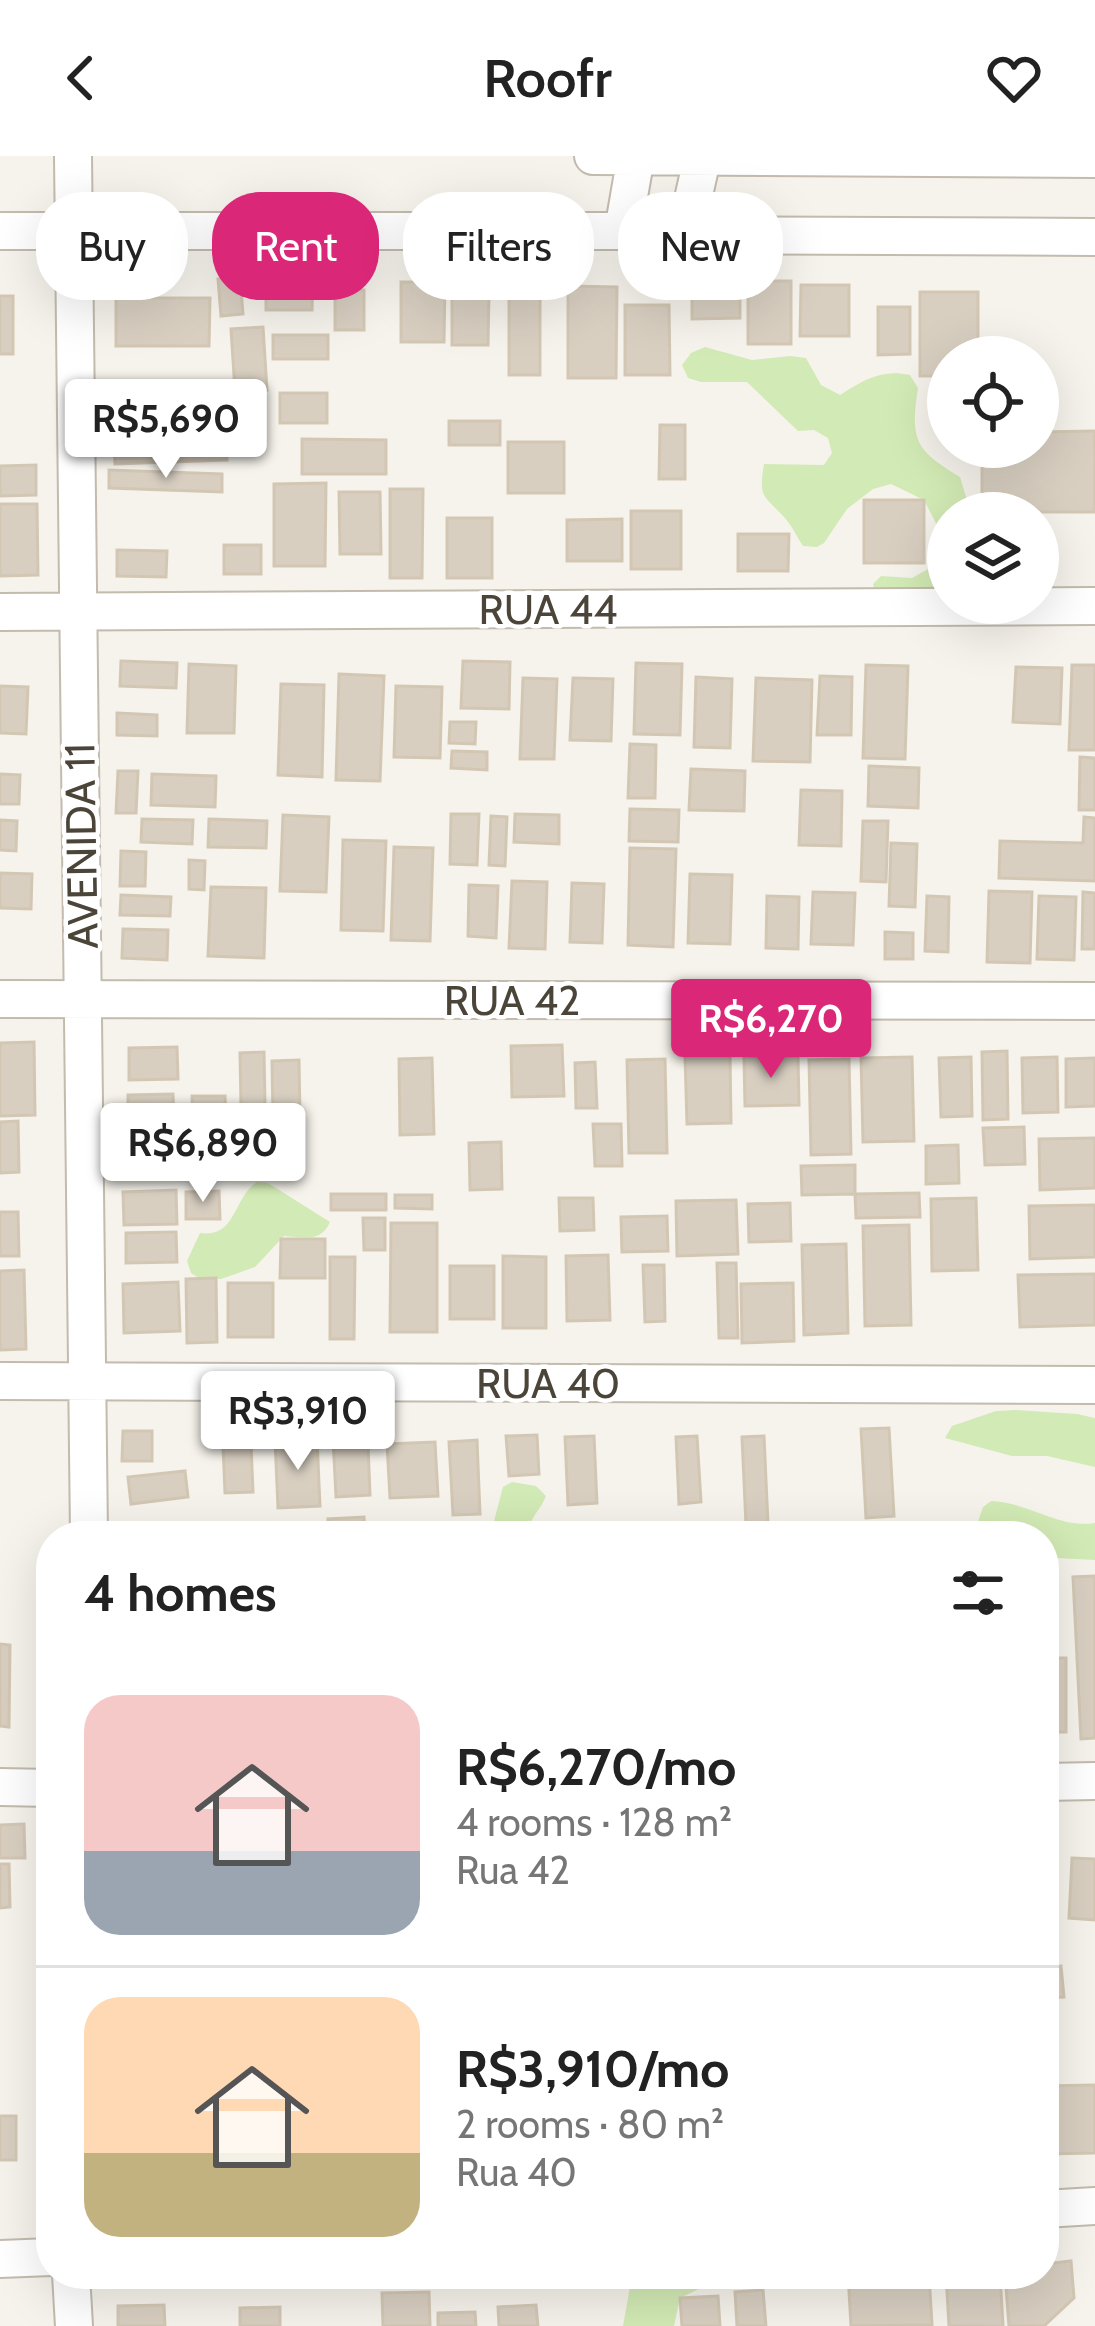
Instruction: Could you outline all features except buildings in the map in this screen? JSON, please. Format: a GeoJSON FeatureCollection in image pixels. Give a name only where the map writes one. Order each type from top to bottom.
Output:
{"type":"FeatureCollection","features":[{"type":"Feature","properties":{"kind":"street","name":"AVENIDA 11"},"geometry":{"type":"LineString","coordinates":[[74,156],[74,192]]}},
{"type":"Feature","properties":{"kind":"street"},"geometry":{"type":"LineString","coordinates":[[593,156],[1095,159]]}},
{"type":"Feature","properties":{"kind":"street"},"geometry":{"type":"LineString","coordinates":[[630,192],[636,156]]}},
{"type":"Feature","properties":{"kind":"street"},"geometry":{"type":"LineString","coordinates":[[696,192],[704,157]]}},
{"type":"Feature","properties":{"kind":"street"},"geometry":{"type":"LineString","coordinates":[[0,231],[36,231]]}},
{"type":"Feature","properties":{"kind":"street"},"geometry":{"type":"LineString","coordinates":[[188,231],[618,231]]}},
{"type":"Feature","properties":{"kind":"street"},"geometry":{"type":"LineString","coordinates":[[783,236],[1095,236]]}},
{"type":"Feature","properties":{"kind":"street","name":"AVENIDA 11"},"geometry":{"type":"LineString","coordinates":[[75,300],[89,1521]]}},
{"type":"Feature","properties":{"kind":"street","name":"RUA 44"},"geometry":{"type":"LineString","coordinates":[[0,612],[1095,607]]}},
{"type":"Feature","properties":{"kind":"street","name":"RUA 42"},"geometry":{"type":"LineString","coordinates":[[0,999],[1095,1001]]}},
{"type":"Feature","properties":{"kind":"street","name":"RUA 40"},"geometry":{"type":"LineString","coordinates":[[0,1381],[1095,1384]]}},
{"type":"Feature","properties":{"kind":"street"},"geometry":{"type":"LineString","coordinates":[[1059,1782],[1095,1781]]}},
{"type":"Feature","properties":{"kind":"street"},"geometry":{"type":"LineString","coordinates":[[0,1787],[36,1788]]}},
{"type":"Feature","properties":{"kind":"street"},"geometry":{"type":"LineString","coordinates":[[1059,2208],[1095,2206]]}},
{"type":"Feature","properties":{"kind":"street"},"geometry":{"type":"LineString","coordinates":[[0,2258],[36,2257]]}},
{"type":"Feature","properties":{"kind":"street"},"geometry":{"type":"LineString","coordinates":[[72,2289],[74,2326]]}},
{"type":"Feature","properties":{"kind":"green space"},"geometry":{"type":"Polygon","coordinates":[[[705,347],[752,360],[806,358],[821,385],[840,395],[881,375],[910,375],[918,388],[916,432],[927,453],[927,468],[946,468],[960,477],[965,492],[927,492],[927,506],[891,484],[873,489],[847,509],[824,543],[803,546],[764,496],[764,464],[824,465],[832,453],[828,438],[814,430],[798,431],[747,382],[688,378],[682,365],[691,353],[705,347]]]}},
{"type":"Feature","properties":{"kind":"green space"},"geometry":{"type":"Polygon","coordinates":[[[927,570],[927,595],[875,591],[873,584],[881,576],[912,578],[927,570]]]}},
{"type":"Feature","properties":{"kind":"green space"},"geometry":{"type":"Polygon","coordinates":[[[257,1182],[268,1183],[330,1222],[326,1229],[311,1237],[284,1236],[255,1267],[221,1279],[191,1273],[187,1261],[200,1233],[212,1233],[228,1223],[257,1182]]]}},
{"type":"Feature","properties":{"kind":"green space"},"geometry":{"type":"Polygon","coordinates":[[[996,1411],[1095,1418],[1095,1467],[1047,1456],[1012,1456],[945,1438],[952,1426],[996,1411]]]}},
{"type":"Feature","properties":{"kind":"green space"},"geometry":{"type":"Polygon","coordinates":[[[512,1482],[536,1486],[546,1496],[532,1521],[494,1521],[503,1487],[512,1482]]]}},
{"type":"Feature","properties":{"kind":"green space"},"geometry":{"type":"Polygon","coordinates":[[[991,1501],[1069,1522],[1095,1523],[1095,1560],[1059,1558],[1059,1521],[978,1521],[991,1501]]]}},
{"type":"Feature","properties":{"kind":"green space"},"geometry":{"type":"Polygon","coordinates":[[[630,2289],[699,2289],[680,2298],[674,2326],[623,2326],[630,2289]]]}}]}
